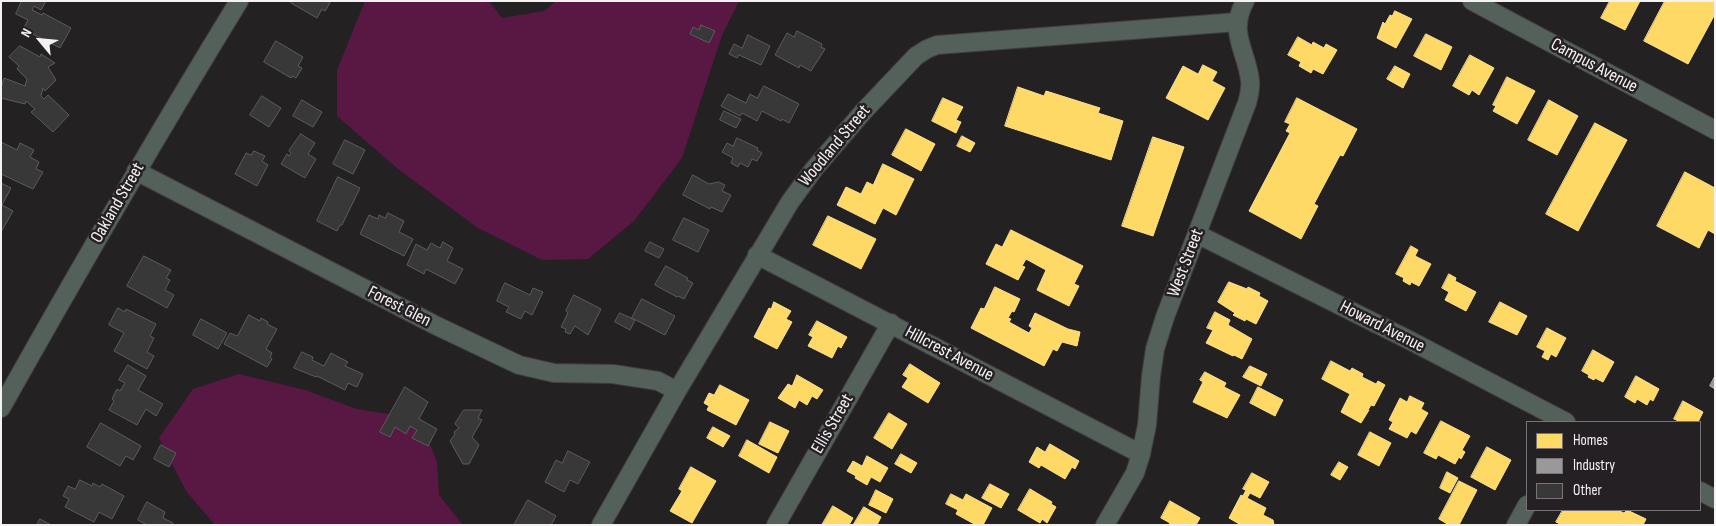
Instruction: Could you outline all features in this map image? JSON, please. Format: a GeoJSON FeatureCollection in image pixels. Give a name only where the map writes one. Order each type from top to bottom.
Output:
{"type":"FeatureCollection","features":[{"type":"Feature","properties":{"kind":"street","name":"Oakland Street"},"geometry":{"type":"LineString","coordinates":[[1,408],[64,294],[239,1]]}},
{"type":"Feature","properties":{"kind":"street","name":"West Street"},"geometry":{"type":"LineString","coordinates":[[1105,525],[1135,472],[1147,425],[1150,376],[1155,349],[1165,317],[1247,103],[1250,80],[1239,40],[1237,22],[1245,1]]}},
{"type":"Feature","properties":{"kind":"street","name":"Campus Avenue"},"geometry":{"type":"LineString","coordinates":[[1472,1],[1715,130]]}},
{"type":"Feature","properties":{"kind":"street","name":"Woodland Street"},"geometry":{"type":"LineString","coordinates":[[601,525],[677,391],[790,202],[814,169],[876,98],[916,56],[927,49],[946,44],[1237,22]]}},
{"type":"Feature","properties":{"kind":"street","name":"Forest Glen"},"geometry":{"type":"LineString","coordinates":[[136,171],[437,326],[519,365],[554,373],[622,375],[658,381],[677,391]]}},
{"type":"Feature","properties":{"kind":"street","name":"Howard Avenue"},"geometry":{"type":"LineString","coordinates":[[1197,234],[1409,340],[1564,421]]}},
{"type":"Feature","properties":{"kind":"street","name":"Hillcrest Avenue"},"geometry":{"type":"LineString","coordinates":[[757,255],[1141,454]]}},
{"type":"Feature","properties":{"kind":"street","name":"Ellis Street"},"geometry":{"type":"LineString","coordinates":[[776,525],[891,323]]}},
{"type":"Feature","properties":{"kind":"street"},"geometry":{"type":"LineString","coordinates":[[1701,492],[1715,499]]}},
{"type":"Feature","properties":{"kind":"street"},"geometry":{"type":"LineString","coordinates":[[1516,525],[1526,507]]}},
{"type":"Feature","properties":{"kind":"shaded area"},"geometry":{"type":"Polygon","coordinates":[[[365,1],[489,1],[502,18],[544,11],[556,1],[739,1],[722,35],[682,158],[634,221],[588,259],[542,260],[478,228],[398,169],[337,116],[337,70],[365,1]]]}},
{"type":"Feature","properties":{"kind":"shaded area"},"geometry":{"type":"Polygon","coordinates":[[[239,374],[305,390],[357,409],[420,419],[437,462],[439,495],[463,525],[215,525],[186,491],[159,438],[193,389],[239,374]]]}},
{"type":"Feature","properties":{"kind":"building: Homes"},"geometry":{"type":"Polygon","coordinates":[[[1610,1],[1640,1],[1625,30],[1601,18],[1610,1]]]}},
{"type":"Feature","properties":{"kind":"building: Homes"},"geometry":{"type":"Polygon","coordinates":[[[1665,1],[1715,1],[1715,14],[1688,64],[1644,41],[1665,1]]]}},
{"type":"Feature","properties":{"kind":"building: Homes"},"geometry":{"type":"Polygon","coordinates":[[[1395,11],[1412,19],[1396,48],[1377,38],[1383,22],[1385,24],[1390,15],[1392,16],[1395,11]]]}},
{"type":"Feature","properties":{"kind":"building: Homes"},"geometry":{"type":"Polygon","coordinates":[[[1426,34],[1452,47],[1441,70],[1414,56],[1426,34]]]}},
{"type":"Feature","properties":{"kind":"building: Homes"},"geometry":{"type":"Polygon","coordinates":[[[1298,37],[1312,45],[1313,42],[1324,48],[1326,44],[1337,50],[1323,74],[1313,69],[1311,73],[1299,66],[1301,62],[1288,55],[1298,37]]]}},
{"type":"Feature","properties":{"kind":"building: Homes"},"geometry":{"type":"Polygon","coordinates":[[[1470,55],[1494,68],[1479,95],[1472,90],[1469,95],[1453,86],[1470,55]]]}},
{"type":"Feature","properties":{"kind":"building: Homes"},"geometry":{"type":"Polygon","coordinates":[[[1203,65],[1217,72],[1212,81],[1225,88],[1208,120],[1166,98],[1183,66],[1198,74],[1203,65]]]}},
{"type":"Feature","properties":{"kind":"building: Homes"},"geometry":{"type":"Polygon","coordinates":[[[1395,66],[1410,74],[1403,88],[1387,79],[1395,66]]]}},
{"type":"Feature","properties":{"kind":"building: Homes"},"geometry":{"type":"Polygon","coordinates":[[[1507,77],[1535,91],[1517,124],[1493,111],[1496,106],[1493,105],[1507,77]]]}},
{"type":"Feature","properties":{"kind":"building: Homes"},"geometry":{"type":"Polygon","coordinates":[[[1018,87],[1044,96],[1046,91],[1100,108],[1098,113],[1123,121],[1111,160],[1005,126],[1018,87]]]}},
{"type":"Feature","properties":{"kind":"building: Homes"},"geometry":{"type":"Polygon","coordinates":[[[943,98],[963,107],[956,120],[961,122],[956,133],[932,121],[943,98]]]}},
{"type":"Feature","properties":{"kind":"building: Homes"},"geometry":{"type":"Polygon","coordinates":[[[1297,98],[1357,129],[1343,156],[1340,155],[1314,204],[1318,206],[1301,239],[1249,211],[1290,133],[1286,131],[1290,124],[1285,122],[1297,98]]]}},
{"type":"Feature","properties":{"kind":"building: Homes"},"geometry":{"type":"Polygon","coordinates":[[[1549,100],[1578,116],[1557,155],[1528,140],[1549,100]]]}},
{"type":"Feature","properties":{"kind":"building: Homes"},"geometry":{"type":"Polygon","coordinates":[[[1595,123],[1627,140],[1578,231],[1546,214],[1595,123]]]}},
{"type":"Feature","properties":{"kind":"building: Homes"},"geometry":{"type":"Polygon","coordinates":[[[906,129],[935,144],[921,171],[892,155],[906,129]]]}},
{"type":"Feature","properties":{"kind":"building: Homes"},"geometry":{"type":"Polygon","coordinates":[[[962,136],[975,143],[970,152],[957,146],[962,136]]]}},
{"type":"Feature","properties":{"kind":"building: Homes"},"geometry":{"type":"Polygon","coordinates":[[[1153,137],[1184,147],[1153,236],[1122,226],[1153,137]]]}},
{"type":"Feature","properties":{"kind":"building: Homes"},"geometry":{"type":"Polygon","coordinates":[[[883,164],[914,179],[896,215],[883,208],[875,224],[837,205],[846,187],[861,194],[867,182],[873,185],[883,164]]]}},
{"type":"Feature","properties":{"kind":"building: Homes"},"geometry":{"type":"Polygon","coordinates":[[[1685,172],[1715,188],[1715,234],[1708,230],[1699,248],[1657,226],[1685,172]]]}},
{"type":"Feature","properties":{"kind":"building: Homes"},"geometry":{"type":"Polygon","coordinates":[[[828,216],[876,239],[861,269],[813,245],[828,216]]]}},
{"type":"Feature","properties":{"kind":"building: Homes"},"geometry":{"type":"Polygon","coordinates":[[[1011,230],[1083,266],[1074,284],[1079,286],[1069,306],[1037,290],[1046,270],[1026,259],[1022,266],[1025,267],[1018,280],[986,264],[996,244],[1002,247],[1011,230]]]}},
{"type":"Feature","properties":{"kind":"building: Homes"},"geometry":{"type":"Polygon","coordinates":[[[1411,246],[1418,250],[1415,256],[1431,264],[1419,286],[1411,282],[1410,285],[1403,281],[1404,278],[1396,274],[1411,246]]]}},
{"type":"Feature","properties":{"kind":"building: Homes"},"geometry":{"type":"Polygon","coordinates":[[[1449,274],[1456,278],[1455,281],[1476,292],[1466,311],[1445,300],[1449,292],[1442,288],[1449,274]]]}},
{"type":"Feature","properties":{"kind":"building: Homes"},"geometry":{"type":"Polygon","coordinates":[[[1229,282],[1247,289],[1248,287],[1260,293],[1259,296],[1268,301],[1256,324],[1233,315],[1235,313],[1218,302],[1229,282]]]}},
{"type":"Feature","properties":{"kind":"building: Homes"},"geometry":{"type":"Polygon","coordinates":[[[995,287],[1020,299],[1014,312],[1012,311],[1008,318],[1011,319],[1009,322],[1029,333],[1032,328],[1029,326],[1035,313],[1068,329],[1080,332],[1077,346],[1062,342],[1057,351],[1053,349],[1044,366],[971,328],[981,308],[984,309],[995,287]]]}},
{"type":"Feature","properties":{"kind":"building: Homes"},"geometry":{"type":"Polygon","coordinates":[[[774,302],[791,311],[786,319],[792,322],[777,349],[754,337],[774,302]]]}},
{"type":"Feature","properties":{"kind":"building: Homes"},"geometry":{"type":"Polygon","coordinates":[[[1500,302],[1527,316],[1517,335],[1489,322],[1500,302]]]}},
{"type":"Feature","properties":{"kind":"building: Homes"},"geometry":{"type":"Polygon","coordinates":[[[1215,312],[1230,320],[1228,325],[1252,339],[1242,359],[1206,343],[1213,330],[1207,328],[1215,312]]]}},
{"type":"Feature","properties":{"kind":"building: Homes"},"geometry":{"type":"Polygon","coordinates":[[[817,321],[847,337],[841,348],[838,346],[832,358],[808,346],[813,337],[809,335],[817,321]]]}},
{"type":"Feature","properties":{"kind":"building: Homes"},"geometry":{"type":"Polygon","coordinates":[[[1547,328],[1566,338],[1556,357],[1551,354],[1548,360],[1542,357],[1545,351],[1537,347],[1547,328]]]}},
{"type":"Feature","properties":{"kind":"building: Homes"},"geometry":{"type":"Polygon","coordinates":[[[1593,350],[1614,362],[1603,382],[1588,377],[1589,375],[1582,371],[1593,350]]]}},
{"type":"Feature","properties":{"kind":"building: Homes"},"geometry":{"type":"Polygon","coordinates":[[[1331,361],[1350,371],[1352,368],[1363,374],[1362,377],[1376,384],[1378,381],[1385,385],[1374,406],[1371,405],[1361,423],[1341,412],[1350,394],[1322,379],[1331,361]]]}},
{"type":"Feature","properties":{"kind":"building: Homes"},"geometry":{"type":"Polygon","coordinates":[[[910,364],[940,383],[928,403],[902,387],[908,378],[903,375],[910,364]]]}},
{"type":"Feature","properties":{"kind":"building: Homes"},"geometry":{"type":"Polygon","coordinates":[[[1250,366],[1267,374],[1261,386],[1243,377],[1250,366]]]}},
{"type":"Feature","properties":{"kind":"building: Homes"},"geometry":{"type":"Polygon","coordinates":[[[1205,372],[1226,383],[1224,387],[1240,395],[1227,418],[1193,402],[1203,382],[1200,380],[1205,372]]]}},
{"type":"Feature","properties":{"kind":"building: Homes"},"geometry":{"type":"Polygon","coordinates":[[[797,375],[823,390],[817,399],[812,396],[807,405],[799,400],[795,408],[778,398],[788,384],[792,386],[797,375]]]}},
{"type":"Feature","properties":{"kind":"building: Homes"},"geometry":{"type":"Polygon","coordinates":[[[1636,376],[1659,389],[1653,401],[1650,399],[1647,405],[1637,399],[1635,403],[1625,397],[1636,376]]]}},
{"type":"Feature","properties":{"kind":"building: Homes"},"geometry":{"type":"Polygon","coordinates":[[[720,385],[749,400],[736,425],[707,410],[709,406],[704,403],[709,393],[714,395],[720,385]]]}},
{"type":"Feature","properties":{"kind":"building: Homes"},"geometry":{"type":"Polygon","coordinates":[[[1258,387],[1283,400],[1275,416],[1250,403],[1258,387]]]}},
{"type":"Feature","properties":{"kind":"building: Homes"},"geometry":{"type":"Polygon","coordinates":[[[1410,396],[1424,403],[1421,409],[1428,413],[1416,434],[1411,431],[1407,438],[1389,429],[1393,422],[1389,420],[1400,398],[1407,402],[1410,396]]]}},
{"type":"Feature","properties":{"kind":"building: Homes"},"geometry":{"type":"Polygon","coordinates":[[[1683,401],[1703,412],[1698,421],[1679,421],[1674,419],[1683,401]]]}},
{"type":"Feature","properties":{"kind":"building: Homes"},"geometry":{"type":"Polygon","coordinates":[[[889,413],[907,424],[892,449],[874,438],[889,413]]]}},
{"type":"Feature","properties":{"kind":"building: Homes"},"geometry":{"type":"Polygon","coordinates":[[[1441,421],[1470,436],[1462,450],[1465,452],[1455,464],[1438,455],[1436,459],[1424,453],[1441,421]]]}},
{"type":"Feature","properties":{"kind":"building: Homes"},"geometry":{"type":"Polygon","coordinates":[[[770,422],[789,431],[778,453],[759,444],[770,422]]]}},
{"type":"Feature","properties":{"kind":"building: Homes"},"geometry":{"type":"Polygon","coordinates":[[[713,427],[730,436],[723,447],[707,438],[713,427]]]}},
{"type":"Feature","properties":{"kind":"building: Homes"},"geometry":{"type":"Polygon","coordinates":[[[1370,432],[1391,443],[1379,466],[1358,455],[1370,432]]]}},
{"type":"Feature","properties":{"kind":"building: Homes"},"geometry":{"type":"Polygon","coordinates":[[[747,440],[777,457],[769,473],[739,456],[747,440]]]}},
{"type":"Feature","properties":{"kind":"building: Homes"},"geometry":{"type":"Polygon","coordinates":[[[1050,444],[1079,461],[1075,469],[1072,467],[1065,479],[1041,465],[1039,468],[1029,462],[1037,447],[1045,452],[1050,444]]]}},
{"type":"Feature","properties":{"kind":"building: Homes"},"geometry":{"type":"Polygon","coordinates":[[[1487,447],[1511,460],[1495,490],[1471,477],[1487,447]]]}},
{"type":"Feature","properties":{"kind":"building: Homes"},"geometry":{"type":"Polygon","coordinates":[[[901,454],[917,463],[911,473],[895,464],[901,454]]]}},
{"type":"Feature","properties":{"kind":"building: Homes"},"geometry":{"type":"Polygon","coordinates":[[[867,456],[888,468],[880,482],[871,477],[867,485],[847,471],[853,461],[862,466],[867,456]]]}},
{"type":"Feature","properties":{"kind":"building: Homes"},"geometry":{"type":"Polygon","coordinates":[[[1339,462],[1348,467],[1340,480],[1331,475],[1339,462]]]}},
{"type":"Feature","properties":{"kind":"building: Homes"},"geometry":{"type":"Polygon","coordinates":[[[691,467],[716,481],[692,523],[670,511],[682,491],[679,489],[691,467]]]}},
{"type":"Feature","properties":{"kind":"building: Homes"},"geometry":{"type":"Polygon","coordinates":[[[1447,472],[1458,478],[1450,493],[1440,488],[1447,472]]]}},
{"type":"Feature","properties":{"kind":"building: Homes"},"geometry":{"type":"Polygon","coordinates":[[[1252,473],[1269,482],[1260,498],[1250,493],[1247,498],[1266,508],[1263,515],[1273,520],[1274,525],[1241,525],[1229,518],[1241,495],[1243,496],[1246,490],[1243,489],[1252,473]]]}},
{"type":"Feature","properties":{"kind":"building: Homes"},"geometry":{"type":"Polygon","coordinates":[[[1459,481],[1477,490],[1459,525],[1449,525],[1439,519],[1459,481]]]}},
{"type":"Feature","properties":{"kind":"building: Homes"},"geometry":{"type":"Polygon","coordinates":[[[990,484],[1009,494],[1001,508],[982,498],[990,484]]]}},
{"type":"Feature","properties":{"kind":"building: Homes"},"geometry":{"type":"Polygon","coordinates":[[[1030,489],[1052,502],[1051,504],[1056,507],[1047,523],[1042,519],[1040,523],[1018,510],[1030,489]]]}},
{"type":"Feature","properties":{"kind":"building: Homes"},"geometry":{"type":"Polygon","coordinates":[[[876,490],[893,499],[886,513],[869,505],[876,490]]]}},
{"type":"Feature","properties":{"kind":"building: Homes"},"geometry":{"type":"Polygon","coordinates":[[[951,494],[963,500],[966,494],[992,508],[983,525],[976,525],[956,514],[958,510],[946,504],[951,494]]]}},
{"type":"Feature","properties":{"kind":"building: Homes"},"geometry":{"type":"Polygon","coordinates":[[[1170,501],[1200,518],[1196,525],[1169,525],[1170,523],[1161,518],[1170,501]]]}},
{"type":"Feature","properties":{"kind":"building: Homes"},"geometry":{"type":"Polygon","coordinates":[[[833,506],[853,518],[849,525],[822,525],[833,506]]]}},
{"type":"Feature","properties":{"kind":"building: Homes"},"geometry":{"type":"Polygon","coordinates":[[[864,507],[881,517],[877,525],[854,524],[864,507]]]}},
{"type":"Feature","properties":{"kind":"building: Homes"},"geometry":{"type":"Polygon","coordinates":[[[1562,511],[1619,511],[1624,513],[1629,511],[1646,519],[1643,525],[1562,525],[1556,522],[1562,511]]]}},
{"type":"Feature","properties":{"kind":"building: Industry"},"geometry":{"type":"Polygon","coordinates":[[[1715,376],[1715,389],[1710,386],[1715,376]]]}},
{"type":"Feature","properties":{"kind":"building: Other"},"geometry":{"type":"Polygon","coordinates":[[[22,1],[46,1],[41,10],[34,6],[32,10],[42,15],[43,13],[71,28],[60,48],[23,29],[28,20],[16,14],[22,1]]]}},
{"type":"Feature","properties":{"kind":"building: Other"},"geometry":{"type":"Polygon","coordinates":[[[292,1],[326,1],[330,3],[325,11],[322,9],[317,18],[291,3],[292,1]]]}},
{"type":"Feature","properties":{"kind":"building: Other"},"geometry":{"type":"Polygon","coordinates":[[[701,25],[715,31],[709,43],[690,34],[693,27],[699,30],[701,25]]]}},
{"type":"Feature","properties":{"kind":"building: Other"},"geometry":{"type":"Polygon","coordinates":[[[797,31],[822,44],[821,47],[825,49],[811,71],[800,65],[799,68],[775,55],[787,33],[794,37],[797,31]]]}},
{"type":"Feature","properties":{"kind":"building: Other"},"geometry":{"type":"Polygon","coordinates":[[[748,35],[770,46],[761,65],[739,55],[737,58],[729,54],[734,44],[742,48],[748,35]]]}},
{"type":"Feature","properties":{"kind":"building: Other"},"geometry":{"type":"Polygon","coordinates":[[[276,41],[303,57],[298,66],[302,68],[296,78],[292,76],[291,78],[264,62],[276,41]]]}},
{"type":"Feature","properties":{"kind":"building: Other"},"geometry":{"type":"Polygon","coordinates":[[[20,46],[40,57],[41,54],[55,63],[48,67],[56,80],[45,91],[43,88],[41,96],[44,99],[48,95],[69,115],[53,132],[31,112],[35,109],[26,101],[25,104],[1,98],[4,78],[25,86],[27,79],[17,69],[19,66],[9,57],[20,46]]]}},
{"type":"Feature","properties":{"kind":"building: Other"},"geometry":{"type":"Polygon","coordinates":[[[764,86],[799,104],[789,123],[762,111],[757,121],[742,113],[740,116],[721,106],[728,94],[746,103],[750,94],[757,98],[764,86]]]}},
{"type":"Feature","properties":{"kind":"building: Other"},"geometry":{"type":"Polygon","coordinates":[[[262,96],[281,108],[269,127],[250,115],[262,96]]]}},
{"type":"Feature","properties":{"kind":"building: Other"},"geometry":{"type":"Polygon","coordinates":[[[302,100],[322,112],[313,127],[293,116],[302,100]]]}},
{"type":"Feature","properties":{"kind":"building: Other"},"geometry":{"type":"Polygon","coordinates":[[[724,111],[741,119],[736,128],[720,120],[724,111]]]}},
{"type":"Feature","properties":{"kind":"building: Other"},"geometry":{"type":"Polygon","coordinates":[[[301,134],[315,143],[308,154],[316,159],[305,178],[281,164],[287,154],[289,156],[291,153],[289,151],[301,134]]]}},
{"type":"Feature","properties":{"kind":"building: Other"},"geometry":{"type":"Polygon","coordinates":[[[737,138],[758,148],[757,150],[762,153],[757,161],[752,159],[748,167],[740,163],[738,167],[731,163],[733,158],[722,152],[727,143],[733,146],[737,138]]]}},
{"type":"Feature","properties":{"kind":"building: Other"},"geometry":{"type":"Polygon","coordinates":[[[345,140],[365,150],[353,174],[333,164],[345,140]]]}},
{"type":"Feature","properties":{"kind":"building: Other"},"geometry":{"type":"Polygon","coordinates":[[[1,142],[17,150],[20,143],[34,150],[30,157],[39,162],[36,169],[43,172],[33,189],[1,174],[1,142]]]}},
{"type":"Feature","properties":{"kind":"building: Other"},"geometry":{"type":"Polygon","coordinates":[[[254,151],[265,156],[262,161],[268,165],[257,186],[235,174],[246,153],[251,155],[254,151]]]}},
{"type":"Feature","properties":{"kind":"building: Other"},"geometry":{"type":"Polygon","coordinates":[[[693,175],[709,184],[719,182],[725,185],[722,191],[731,195],[722,212],[711,207],[710,209],[683,195],[693,175]]]}},
{"type":"Feature","properties":{"kind":"building: Other"},"geometry":{"type":"Polygon","coordinates":[[[338,177],[360,188],[342,225],[340,225],[337,231],[317,221],[338,177]]]}},
{"type":"Feature","properties":{"kind":"building: Other"},"geometry":{"type":"Polygon","coordinates":[[[1,183],[11,188],[2,205],[13,211],[1,232],[1,183]]]}},
{"type":"Feature","properties":{"kind":"building: Other"},"geometry":{"type":"Polygon","coordinates":[[[388,213],[404,221],[399,232],[413,239],[404,256],[360,234],[369,215],[378,219],[379,215],[385,218],[388,213]]]}},
{"type":"Feature","properties":{"kind":"building: Other"},"geometry":{"type":"Polygon","coordinates":[[[684,218],[709,230],[698,252],[673,240],[684,218]]]}},
{"type":"Feature","properties":{"kind":"building: Other"},"geometry":{"type":"Polygon","coordinates":[[[443,242],[453,248],[447,261],[463,269],[455,284],[426,269],[424,274],[407,265],[416,244],[427,250],[431,243],[440,248],[443,242]]]}},
{"type":"Feature","properties":{"kind":"building: Other"},"geometry":{"type":"Polygon","coordinates":[[[650,242],[664,249],[659,258],[645,251],[650,242]]]}},
{"type":"Feature","properties":{"kind":"building: Other"},"geometry":{"type":"Polygon","coordinates":[[[144,256],[171,270],[166,278],[170,280],[165,290],[174,295],[167,308],[127,286],[144,256]]]}},
{"type":"Feature","properties":{"kind":"building: Other"},"geometry":{"type":"Polygon","coordinates":[[[666,266],[688,278],[687,280],[693,283],[684,299],[655,285],[666,266]]]}},
{"type":"Feature","properties":{"kind":"building: Other"},"geometry":{"type":"Polygon","coordinates":[[[505,283],[530,295],[533,288],[543,292],[532,315],[525,311],[521,319],[506,312],[509,307],[497,301],[505,283]]]}},
{"type":"Feature","properties":{"kind":"building: Other"},"geometry":{"type":"Polygon","coordinates":[[[574,295],[601,309],[588,335],[575,326],[570,334],[561,327],[574,295]]]}},
{"type":"Feature","properties":{"kind":"building: Other"},"geometry":{"type":"Polygon","coordinates":[[[642,299],[675,316],[665,335],[632,318],[642,299]]]}},
{"type":"Feature","properties":{"kind":"building: Other"},"geometry":{"type":"Polygon","coordinates":[[[118,308],[125,312],[126,309],[156,324],[150,336],[154,338],[147,352],[154,356],[147,369],[114,351],[124,333],[109,325],[118,308]]]}},
{"type":"Feature","properties":{"kind":"building: Other"},"geometry":{"type":"Polygon","coordinates":[[[620,313],[635,320],[630,330],[615,322],[620,313]]]}},
{"type":"Feature","properties":{"kind":"building: Other"},"geometry":{"type":"Polygon","coordinates":[[[249,315],[260,321],[261,318],[268,322],[267,324],[277,329],[266,349],[272,353],[270,357],[272,359],[267,367],[224,344],[230,333],[237,336],[249,315]]]}},
{"type":"Feature","properties":{"kind":"building: Other"},"geometry":{"type":"Polygon","coordinates":[[[201,319],[227,333],[218,349],[193,335],[201,319]]]}},
{"type":"Feature","properties":{"kind":"building: Other"},"geometry":{"type":"Polygon","coordinates":[[[302,352],[313,357],[312,360],[324,366],[331,353],[348,362],[345,366],[363,374],[357,387],[348,383],[345,390],[317,376],[294,368],[302,352]]]}},
{"type":"Feature","properties":{"kind":"building: Other"},"geometry":{"type":"Polygon","coordinates":[[[128,365],[146,376],[138,390],[163,404],[156,416],[146,409],[137,425],[109,410],[117,389],[120,391],[125,383],[119,380],[128,365]]]}},
{"type":"Feature","properties":{"kind":"building: Other"},"geometry":{"type":"Polygon","coordinates":[[[405,387],[428,402],[419,419],[437,429],[428,446],[412,438],[417,430],[410,426],[406,434],[395,427],[390,437],[380,432],[405,387]]]}},
{"type":"Feature","properties":{"kind":"building: Other"},"geometry":{"type":"Polygon","coordinates":[[[464,410],[482,410],[478,418],[482,420],[472,437],[479,445],[469,464],[463,464],[450,441],[455,434],[454,432],[459,428],[455,424],[464,410]]]}},
{"type":"Feature","properties":{"kind":"building: Other"},"geometry":{"type":"Polygon","coordinates":[[[101,423],[141,446],[133,460],[126,456],[120,466],[87,447],[101,423]]]}},
{"type":"Feature","properties":{"kind":"building: Other"},"geometry":{"type":"Polygon","coordinates":[[[161,445],[176,453],[169,467],[154,459],[161,445]]]}},
{"type":"Feature","properties":{"kind":"building: Other"},"geometry":{"type":"Polygon","coordinates":[[[568,451],[590,462],[578,484],[570,480],[564,492],[545,482],[556,460],[562,463],[568,451]]]}},
{"type":"Feature","properties":{"kind":"building: Other"},"geometry":{"type":"Polygon","coordinates":[[[80,480],[92,486],[93,483],[100,487],[102,484],[124,496],[112,519],[99,512],[94,522],[65,507],[69,499],[63,496],[68,486],[75,489],[80,480]]]}},
{"type":"Feature","properties":{"kind":"building: Other"},"geometry":{"type":"Polygon","coordinates":[[[528,500],[556,516],[551,525],[514,525],[528,500]]]}},
{"type":"Feature","properties":{"kind":"building: Other"},"geometry":{"type":"Polygon","coordinates":[[[147,502],[165,512],[163,518],[173,523],[172,525],[147,525],[138,520],[147,502]]]}},
{"type":"Feature","properties":{"kind":"building: Other"},"geometry":{"type":"Polygon","coordinates":[[[40,519],[51,525],[37,525],[40,519]]]}}]}
